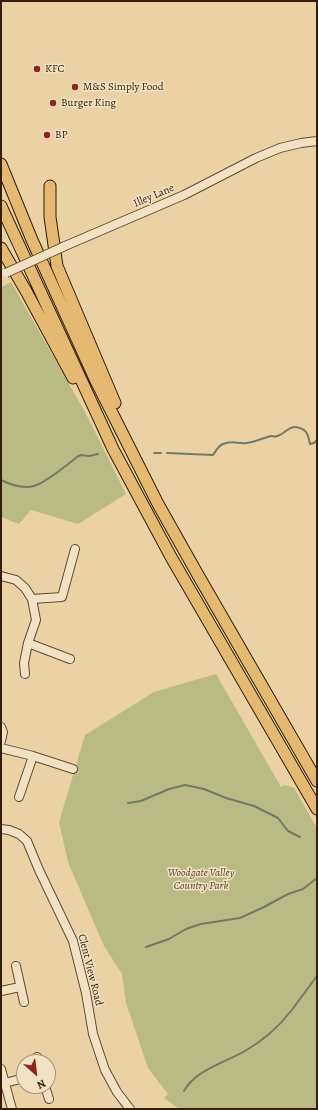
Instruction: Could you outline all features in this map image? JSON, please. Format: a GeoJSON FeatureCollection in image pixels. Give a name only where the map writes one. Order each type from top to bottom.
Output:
{"type":"FeatureCollection","features":[{"type":"Feature","properties":{"kind":"highway"},"geometry":{"type":"LineString","coordinates":[[1,164],[32,240],[74,334],[158,504],[317,781]]}},
{"type":"Feature","properties":{"kind":"highway"},"geometry":{"type":"LineString","coordinates":[[50,186],[50,217],[57,266],[150,487]]}},
{"type":"Feature","properties":{"kind":"highway"},"geometry":{"type":"LineString","coordinates":[[1,206],[113,448]]}},
{"type":"Feature","properties":{"kind":"highway"},"geometry":{"type":"LineString","coordinates":[[1,248],[113,448],[171,557],[317,809]]}},
{"type":"Feature","properties":{"kind":"street","name":"Illey Lane"},"geometry":{"type":"LineString","coordinates":[[4,274],[184,195],[256,158],[280,148],[317,141]]}},
{"type":"Feature","properties":{"kind":"street"},"geometry":{"type":"LineString","coordinates":[[32,599],[62,597],[75,549]]}},
{"type":"Feature","properties":{"kind":"street"},"geometry":{"type":"LineString","coordinates":[[1,576],[16,580],[25,588],[32,599],[36,620],[28,643],[24,663],[25,674]]}},
{"type":"Feature","properties":{"kind":"street"},"geometry":{"type":"LineString","coordinates":[[28,643],[70,659]]}},
{"type":"Feature","properties":{"kind":"street"},"geometry":{"type":"LineString","coordinates":[[1,727],[3,732],[1,741]]}},
{"type":"Feature","properties":{"kind":"street"},"geometry":{"type":"LineString","coordinates":[[1,748],[33,756],[73,769]]}},
{"type":"Feature","properties":{"kind":"street"},"geometry":{"type":"LineString","coordinates":[[19,797],[33,756]]}},
{"type":"Feature","properties":{"kind":"street","name":"Clent View Road"},"geometry":{"type":"LineString","coordinates":[[1,829],[19,834],[27,841],[39,870],[73,941],[86,993],[93,1034],[105,1070],[117,1092],[130,1109]]}},
{"type":"Feature","properties":{"kind":"street"},"geometry":{"type":"LineString","coordinates":[[16,966],[24,1002]]}},
{"type":"Feature","properties":{"kind":"street"},"geometry":{"type":"LineString","coordinates":[[1,991],[20,987]]}},
{"type":"Feature","properties":{"kind":"street"},"geometry":{"type":"LineString","coordinates":[[1,1068],[12,1109]]}},
{"type":"Feature","properties":{"kind":"street"},"geometry":{"type":"LineString","coordinates":[[6,1083],[16,1080]]}},
{"type":"Feature","properties":{"kind":"street"},"geometry":{"type":"LineString","coordinates":[[47,1094],[49,1099]]}},
{"type":"Feature","properties":{"kind":"green space"},"geometry":{"type":"Polygon","coordinates":[[[11,282],[85,412],[126,494],[78,524],[31,510],[19,524],[1,517],[1,287],[11,282]]]}},
{"type":"Feature","properties":{"kind":"green space","name":"Woodgate Valley Country Park"},"geometry":{"type":"Polygon","coordinates":[[[216,674],[281,787],[285,785],[294,788],[317,828],[317,1109],[179,1109],[164,1098],[168,1094],[148,1068],[126,1003],[122,974],[104,946],[68,862],[59,822],[85,735],[154,692],[216,674]]]}},
{"type":"Feature","properties":{"kind":"waterway"},"geometry":{"type":"LineString","coordinates":[[167,453],[213,455],[223,444],[232,442],[244,443],[276,436],[293,427],[303,429],[308,435],[310,444],[317,440]]}},
{"type":"Feature","properties":{"kind":"waterway"},"geometry":{"type":"LineString","coordinates":[[154,453],[161,453]]}},
{"type":"Feature","properties":{"kind":"waterway"},"geometry":{"type":"LineString","coordinates":[[1,480],[17,486],[34,486],[50,478],[77,457],[81,455],[89,456],[98,454]]}},
{"type":"Feature","properties":{"kind":"waterway"},"geometry":{"type":"LineString","coordinates":[[128,803],[141,801],[169,789],[185,785],[204,789],[226,798],[254,806],[278,818],[288,831],[300,837]]}},
{"type":"Feature","properties":{"kind":"waterway"},"geometry":{"type":"LineString","coordinates":[[146,947],[169,939],[186,929],[201,924],[240,918],[288,894],[303,889],[317,878]]}},
{"type":"Feature","properties":{"kind":"waterway"},"geometry":{"type":"LineString","coordinates":[[291,1011],[317,976]]}},
{"type":"Feature","properties":{"kind":"waterway"},"geometry":{"type":"LineString","coordinates":[[184,1091],[189,1084],[203,1072],[258,1043],[275,1029],[290,1012]]}},
{"type":"Feature","properties":{"kind":"place","name":"KFC"},"geometry":{"type":"Point","coordinates":[37,69]}},
{"type":"Feature","properties":{"kind":"place","name":"M&S Simply Food"},"geometry":{"type":"Point","coordinates":[75,87]}},
{"type":"Feature","properties":{"kind":"place","name":"Burger King"},"geometry":{"type":"Point","coordinates":[53,103]}},
{"type":"Feature","properties":{"kind":"place","name":"BP"},"geometry":{"type":"Point","coordinates":[47,135]}}]}
